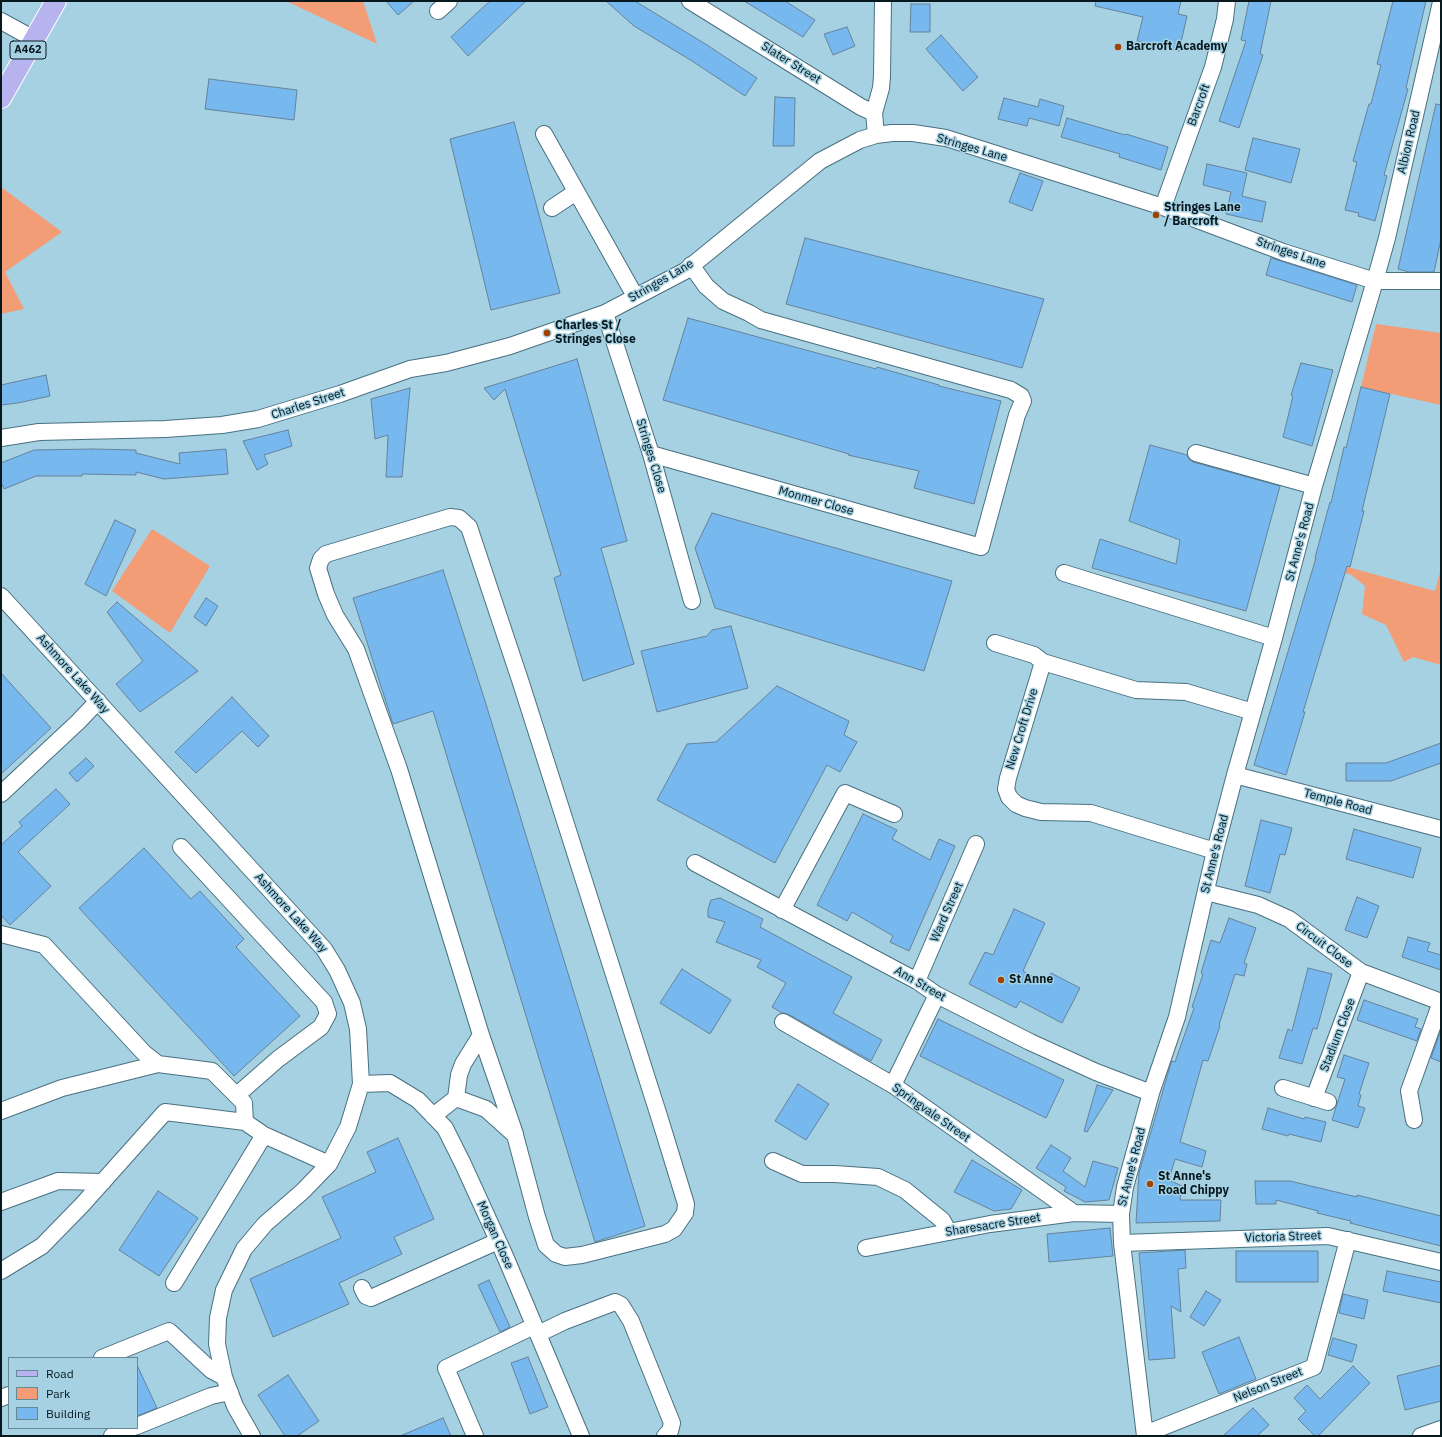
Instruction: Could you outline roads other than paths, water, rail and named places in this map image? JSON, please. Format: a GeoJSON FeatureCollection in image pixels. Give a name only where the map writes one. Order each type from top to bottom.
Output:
{"type":"FeatureCollection","features":[{"type":"Feature","properties":{"kind":"main road","name":"A462"},"geometry":{"type":"LineString","coordinates":[[1,98],[56,1]]}},
{"type":"Feature","properties":{"kind":"street","name":"Slater Street"},"geometry":{"type":"LineString","coordinates":[[690,1],[861,107],[874,112]]}},
{"type":"Feature","properties":{"kind":"street"},"geometry":{"type":"LineString","coordinates":[[876,135],[874,112],[881,88],[883,1]]}},
{"type":"Feature","properties":{"kind":"street","name":"Barcroft"},"geometry":{"type":"LineString","coordinates":[[1163,207],[1212,67],[1225,19],[1227,1]]}},
{"type":"Feature","properties":{"kind":"street","name":"Albion Road"},"geometry":{"type":"LineString","coordinates":[[1375,281],[1387,238],[1441,2]]}},
{"type":"Feature","properties":{"kind":"street"},"geometry":{"type":"LineString","coordinates":[[1,20],[34,39]]}},
{"type":"Feature","properties":{"kind":"street","name":"Stringes Lane"},"geometry":{"type":"LineString","coordinates":[[605,312],[685,271],[820,161],[860,140],[876,135],[892,133],[914,133],[946,138],[1163,207],[1284,252],[1375,281],[1441,281]]}},
{"type":"Feature","properties":{"kind":"street"},"geometry":{"type":"LineString","coordinates":[[544,134],[635,296]]}},
{"type":"Feature","properties":{"kind":"street"},"geometry":{"type":"LineString","coordinates":[[552,208],[576,192]]}},
{"type":"Feature","properties":{"kind":"street","name":"Monmer Close"},"geometry":{"type":"LineString","coordinates":[[651,454],[981,547],[1017,415],[1023,401],[1021,396],[1012,390],[761,320],[749,313],[722,302],[706,286],[691,265]]}},
{"type":"Feature","properties":{"kind":"street","name":"St Anne's Road"},"geometry":{"type":"LineString","coordinates":[[1145,1435],[1122,1242],[1121,1214],[1125,1187],[1151,1094],[1177,1016],[1215,851],[1235,775],[1274,638],[1314,486],[1375,281]]}},
{"type":"Feature","properties":{"kind":"street","name":"Charles Street"},"geometry":{"type":"LineString","coordinates":[[1,438],[39,432],[165,429],[222,425],[258,419],[340,394],[410,369],[446,363],[510,346],[605,312]]}},
{"type":"Feature","properties":{"kind":"street","name":"Stringes Close"},"geometry":{"type":"LineString","coordinates":[[605,312],[651,454],[692,601]]}},
{"type":"Feature","properties":{"kind":"street"},"geometry":{"type":"LineString","coordinates":[[1196,453],[1314,486]]}},
{"type":"Feature","properties":{"kind":"street"},"geometry":{"type":"LineString","coordinates":[[450,517],[459,518],[469,527],[472,534],[524,690],[659,1116],[686,1204],[685,1213],[674,1229],[665,1234],[582,1255],[565,1257],[556,1254],[546,1245],[515,1135],[480,1035],[399,769],[356,649],[335,615],[326,594],[318,568],[321,559],[326,554],[450,517]]}},
{"type":"Feature","properties":{"kind":"street"},"geometry":{"type":"LineString","coordinates":[[1064,573],[1274,638]]}},
{"type":"Feature","properties":{"kind":"street","name":"Ashmore Lake Way"},"geometry":{"type":"LineString","coordinates":[[3,603],[98,702],[324,949],[337,970],[352,1003],[358,1029],[361,1084],[348,1127],[329,1164],[303,1191],[265,1224],[244,1249],[224,1290],[218,1318],[217,1344],[227,1384],[235,1406],[252,1436]]}},
{"type":"Feature","properties":{"kind":"street"},"geometry":{"type":"LineString","coordinates":[[995,643],[1034,655],[1043,662],[1136,690],[1186,692],[1253,712]]}},
{"type":"Feature","properties":{"kind":"street","name":"New Croft Drive"},"geometry":{"type":"LineString","coordinates":[[1043,662],[1008,778],[1006,789],[1009,797],[1016,804],[1025,808],[1041,812],[1091,813],[1215,851]]}},
{"type":"Feature","properties":{"kind":"street"},"geometry":{"type":"LineString","coordinates":[[1,794],[98,702]]}},
{"type":"Feature","properties":{"kind":"street","name":"Temple Road"},"geometry":{"type":"LineString","coordinates":[[1235,775],[1441,829]]}},
{"type":"Feature","properties":{"kind":"street"},"geometry":{"type":"LineString","coordinates":[[782,910],[845,793],[894,814]]}},
{"type":"Feature","properties":{"kind":"street","name":"Ward Street"},"geometry":{"type":"LineString","coordinates":[[917,981],[976,844]]}},
{"type":"Feature","properties":{"kind":"street"},"geometry":{"type":"LineString","coordinates":[[181,847],[324,1002],[328,1014],[321,1027],[278,1059],[237,1095]]}},
{"type":"Feature","properties":{"kind":"street","name":"Ann Street"},"geometry":{"type":"LineString","coordinates":[[695,863],[917,981],[937,995],[1030,1042],[1096,1072],[1151,1094]]}},
{"type":"Feature","properties":{"kind":"street","name":"Circuit Close"},"geometry":{"type":"LineString","coordinates":[[1206,892],[1258,905],[1289,918],[1361,972],[1441,1002]]}},
{"type":"Feature","properties":{"kind":"street"},"geometry":{"type":"LineString","coordinates":[[1,934],[44,945],[144,1053],[158,1064]]}},
{"type":"Feature","properties":{"kind":"street","name":"Stadium Close"},"geometry":{"type":"LineString","coordinates":[[1283,1088],[1321,1100],[1361,972]]}},
{"type":"Feature","properties":{"kind":"street"},"geometry":{"type":"LineString","coordinates":[[893,1085],[937,995]]}},
{"type":"Feature","properties":{"kind":"street"},"geometry":{"type":"LineString","coordinates":[[1414,1120],[1409,1091],[1441,1002]]}},
{"type":"Feature","properties":{"kind":"street","name":"Springvale Street"},"geometry":{"type":"LineString","coordinates":[[783,1022],[893,1085],[1074,1213]]}},
{"type":"Feature","properties":{"kind":"street"},"geometry":{"type":"LineString","coordinates":[[433,1116],[456,1098],[459,1075],[463,1064],[480,1035]]}},
{"type":"Feature","properties":{"kind":"street"},"geometry":{"type":"LineString","coordinates":[[1,1111],[62,1088],[158,1064],[212,1071],[244,1103],[245,1122]]}},
{"type":"Feature","properties":{"kind":"street","name":"Morgan Close"},"geometry":{"type":"LineString","coordinates":[[361,1084],[390,1083],[418,1100],[444,1128],[463,1164],[498,1241],[581,1436]]}},
{"type":"Feature","properties":{"kind":"street"},"geometry":{"type":"LineString","coordinates":[[456,1098],[486,1109],[515,1135]]}},
{"type":"Feature","properties":{"kind":"street"},"geometry":{"type":"LineString","coordinates":[[1,1271],[42,1246],[103,1182],[165,1112],[245,1122],[264,1135],[329,1164]]}},
{"type":"Feature","properties":{"kind":"street"},"geometry":{"type":"LineString","coordinates":[[174,1283],[264,1135]]}},
{"type":"Feature","properties":{"kind":"street"},"geometry":{"type":"LineString","coordinates":[[773,1161],[802,1174],[835,1174],[878,1177],[905,1190],[942,1220],[949,1232]]}},
{"type":"Feature","properties":{"kind":"street"},"geometry":{"type":"LineString","coordinates":[[1,1202],[58,1181],[103,1182]]}},
{"type":"Feature","properties":{"kind":"street","name":"Sharesacre Street"},"geometry":{"type":"LineString","coordinates":[[866,1248],[990,1224],[1074,1213],[1121,1214]]}},
{"type":"Feature","properties":{"kind":"street","name":"Victoria Street"},"geometry":{"type":"LineString","coordinates":[[1122,1242],[1328,1236],[1441,1262]]}},
{"type":"Feature","properties":{"kind":"street","name":"Nelson Street"},"geometry":{"type":"LineString","coordinates":[[1145,1435],[1314,1367],[1348,1240]]}},
{"type":"Feature","properties":{"kind":"street"},"geometry":{"type":"LineString","coordinates":[[362,1288],[366,1296],[371,1298],[498,1241]]}},
{"type":"Feature","properties":{"kind":"street"},"geometry":{"type":"LineString","coordinates":[[475,1436],[446,1368],[536,1330],[565,1321],[615,1302],[620,1305],[631,1321],[672,1423],[670,1431],[665,1436]]}},
{"type":"Feature","properties":{"kind":"street"},"geometry":{"type":"LineString","coordinates":[[104,1357],[169,1331],[227,1384],[211,1396],[138,1426]]}},
{"type":"Feature","properties":{"kind":"street"},"geometry":{"type":"LineString","coordinates":[[112,1436],[130,1429]]}},
{"type":"Feature","properties":{"kind":"street"},"geometry":{"type":"LineString","coordinates":[[1421,1436],[1441,1429]]}},
{"type":"Feature","properties":{"kind":"place","name":"Barcroft Academy"},"geometry":{"type":"Point","coordinates":[1118,47]}},
{"type":"Feature","properties":{"kind":"place","name":"Stringes Lane / Barcroft"},"geometry":{"type":"Point","coordinates":[1156,215]}},
{"type":"Feature","properties":{"kind":"place","name":"Charles St / Stringes Close"},"geometry":{"type":"Point","coordinates":[547,333]}},
{"type":"Feature","properties":{"kind":"place","name":"St Anne"},"geometry":{"type":"Point","coordinates":[1001,980]}},
{"type":"Feature","properties":{"kind":"place","name":"St Anne's Road Chippy"},"geometry":{"type":"Point","coordinates":[1150,1184]}}]}
